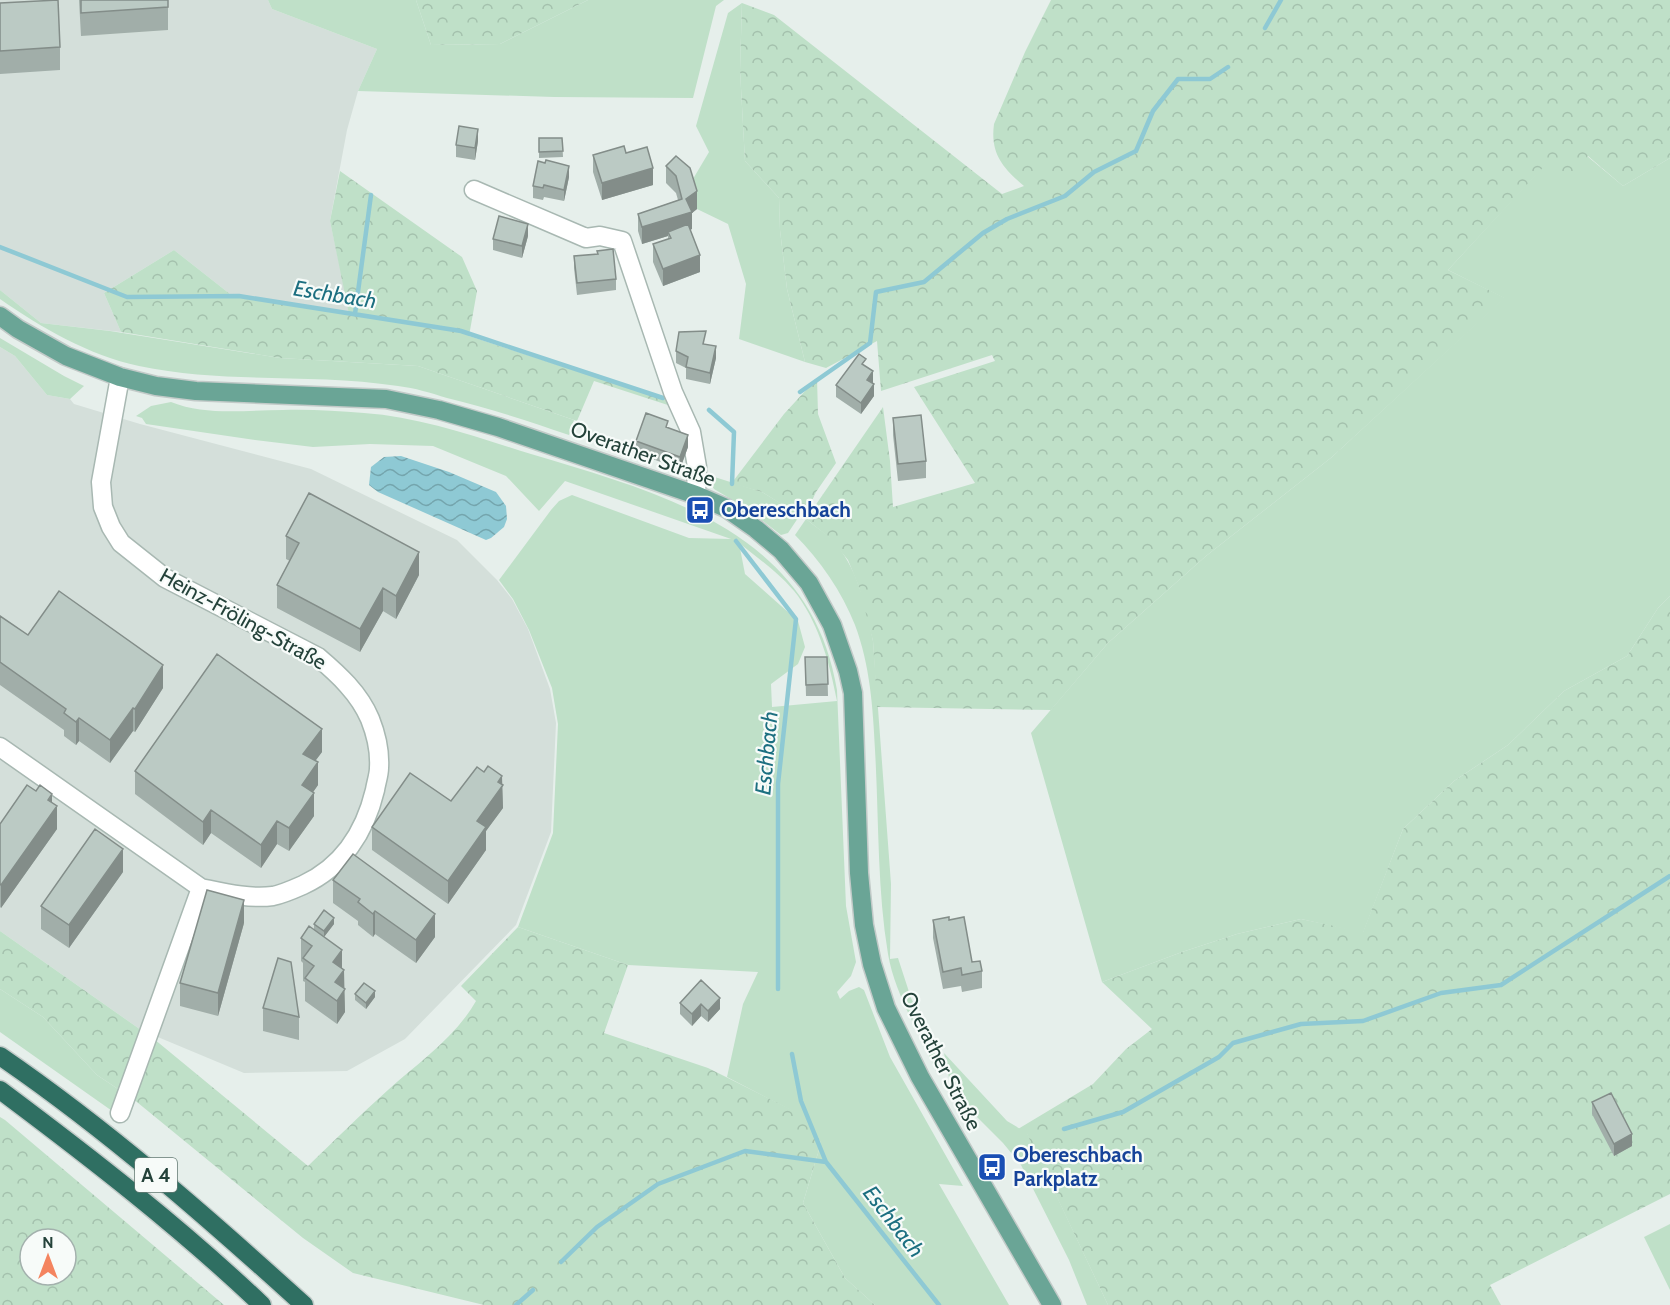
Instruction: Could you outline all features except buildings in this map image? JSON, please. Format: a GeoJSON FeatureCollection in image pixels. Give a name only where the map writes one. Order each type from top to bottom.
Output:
{"type":"FeatureCollection","features":[{"type":"Feature","properties":{"kind":"highway","name":"A 4"},"geometry":{"type":"LineString","coordinates":[[0,1056],[120,1146],[187,1200],[304,1305]]}},
{"type":"Feature","properties":{"kind":"highway","name":"A 4"},"geometry":{"type":"LineString","coordinates":[[0,1090],[105,1169],[178,1228],[262,1305]]}},
{"type":"Feature","properties":{"kind":"main road","name":"Overather Straße"},"geometry":{"type":"LineString","coordinates":[[0,316],[66,356],[120,377],[156,386],[196,392],[386,399],[439,410],[498,427],[696,495],[726,508],[781,550],[808,583],[832,626],[848,671],[853,693],[859,873],[864,925],[872,964],[886,1008],[920,1077],[1052,1305]]}},
{"type":"Feature","properties":{"kind":"street"},"geometry":{"type":"LineString","coordinates":[[474,190],[586,238],[600,236],[622,241],[673,392],[691,432],[697,468],[696,495]]}},
{"type":"Feature","properties":{"kind":"street","name":"Heinz-Fröling-Straße"},"geometry":{"type":"LineString","coordinates":[[0,747],[201,888],[249,896],[275,896],[320,877],[339,861],[353,843],[368,816],[380,770],[377,744],[369,718],[355,693],[318,657],[165,578],[121,543],[111,527],[104,507],[101,482],[120,377]]}},
{"type":"Feature","properties":{"kind":"street"},"geometry":{"type":"LineString","coordinates":[[120,1113],[201,888]]}},
{"type":"Feature","properties":{"kind":"shaded area"},"geometry":{"type":"Polygon","coordinates":[[[0,0],[268,0],[272,9],[377,49],[358,91],[347,130],[330,221],[350,314],[230,294],[174,250],[104,293],[121,332],[41,323],[0,290],[0,0]]]}},
{"type":"Feature","properties":{"kind":"shaded area"},"geometry":{"type":"Polygon","coordinates":[[[0,347],[15,356],[47,395],[70,399],[74,404],[140,424],[311,469],[457,540],[497,580],[512,599],[528,629],[550,689],[556,723],[551,832],[516,925],[405,1039],[347,1071],[244,1073],[141,1030],[0,931],[0,347]]]}},
{"type":"Feature","properties":{"kind":"green space"},"geometry":{"type":"Polygon","coordinates":[[[268,0],[416,0],[431,45],[500,44],[588,0],[724,0],[716,6],[693,98],[554,97],[358,91],[377,49],[272,9],[268,0]]]}},
{"type":"Feature","properties":{"kind":"green space"},"geometry":{"type":"Polygon","coordinates":[[[416,0],[588,0],[500,44],[431,45],[416,0]]]}},
{"type":"Feature","properties":{"kind":"green space"},"geometry":{"type":"Polygon","coordinates":[[[1051,0],[1670,0],[1670,158],[1623,186],[1588,156],[1568,177],[1550,160],[1448,270],[1505,298],[1332,457],[1206,556],[1108,643],[1051,710],[877,707],[873,641],[859,587],[848,560],[830,538],[806,519],[883,407],[893,507],[975,483],[914,387],[995,361],[992,355],[881,391],[877,341],[826,368],[805,362],[787,289],[780,230],[779,198],[745,161],[740,70],[742,3],[774,15],[1002,194],[1024,186],[1004,166],[996,152],[994,124],[1025,52],[1051,0]]]}},
{"type":"Feature","properties":{"kind":"green space"},"geometry":{"type":"Polygon","coordinates":[[[742,3],[740,70],[745,161],[779,198],[780,230],[787,289],[805,362],[739,339],[746,284],[728,224],[697,209],[690,184],[709,152],[696,126],[728,13],[742,3]]]}},
{"type":"Feature","properties":{"kind":"green space"},"geometry":{"type":"Polygon","coordinates":[[[1587,156],[1623,186],[1670,158],[1670,596],[1658,608],[1627,656],[1564,691],[1508,745],[1454,781],[1403,829],[1363,933],[1301,919],[1237,934],[1102,982],[1031,733],[1108,643],[1206,556],[1332,457],[1504,298],[1448,270],[1550,159],[1587,156]]]}},
{"type":"Feature","properties":{"kind":"green space"},"geometry":{"type":"Polygon","coordinates":[[[340,171],[462,257],[477,291],[469,336],[675,403],[677,408],[594,381],[577,421],[418,366],[280,358],[121,332],[104,293],[174,250],[230,294],[349,314],[330,221],[340,171]]]}},
{"type":"Feature","properties":{"kind":"green space"},"geometry":{"type":"Polygon","coordinates":[[[0,290],[41,323],[110,331],[280,358],[418,366],[574,420],[569,435],[493,410],[404,387],[333,380],[203,375],[139,366],[84,348],[49,330],[0,299],[0,290]]]}},
{"type":"Feature","properties":{"kind":"green space"},"geometry":{"type":"Polygon","coordinates":[[[0,338],[84,386],[70,399],[47,395],[15,356],[0,347],[0,338]]]}},
{"type":"Feature","properties":{"kind":"green space"},"geometry":{"type":"Polygon","coordinates":[[[817,378],[818,414],[836,463],[816,492],[804,518],[762,492],[734,484],[734,480],[784,414],[817,378]]]}},
{"type":"Feature","properties":{"kind":"green space"},"geometry":{"type":"Polygon","coordinates":[[[171,402],[212,411],[344,412],[385,415],[427,423],[631,485],[679,504],[724,527],[764,556],[797,592],[822,636],[837,690],[846,906],[856,962],[851,976],[837,992],[840,999],[849,991],[859,987],[864,990],[890,1057],[963,1186],[939,1184],[1009,1305],[875,1305],[845,1278],[803,1203],[821,1143],[808,1119],[727,1077],[743,1004],[758,972],[628,965],[518,927],[553,833],[558,724],[552,688],[529,630],[513,599],[499,580],[551,510],[559,501],[572,495],[689,538],[731,539],[565,481],[539,511],[506,476],[433,446],[370,444],[313,447],[255,440],[146,424],[142,418],[136,416],[151,406],[171,402]],[[739,543],[745,574],[798,621],[805,647],[798,664],[771,684],[772,707],[837,701],[823,647],[806,608],[785,581],[739,543]]]}},
{"type":"Feature","properties":{"kind":"green space"},"geometry":{"type":"Polygon","coordinates":[[[705,474],[762,492],[800,515],[788,533],[781,535],[746,508],[714,489],[705,474]]]}},
{"type":"Feature","properties":{"kind":"green space"},"geometry":{"type":"Polygon","coordinates":[[[806,519],[832,539],[841,550],[854,574],[867,614],[873,641],[891,884],[890,959],[898,958],[911,998],[928,1035],[934,1041],[936,1071],[902,999],[888,954],[880,878],[873,718],[864,656],[855,625],[837,589],[822,566],[795,535],[806,519]]]}},
{"type":"Feature","properties":{"kind":"green space"},"geometry":{"type":"Polygon","coordinates":[[[1670,596],[1670,1194],[1490,1285],[1501,1305],[1108,1305],[1027,1134],[1018,1129],[1093,1084],[1126,1049],[1152,1029],[1102,982],[1237,934],[1301,919],[1363,932],[1403,829],[1454,781],[1508,745],[1564,691],[1627,656],[1658,608],[1670,596]]]}},
{"type":"Feature","properties":{"kind":"green space"},"geometry":{"type":"Polygon","coordinates":[[[518,927],[628,965],[604,1033],[708,1068],[808,1118],[821,1143],[803,1203],[845,1278],[875,1305],[484,1305],[353,1273],[303,1238],[132,1098],[154,1039],[308,1166],[458,1027],[476,1001],[461,986],[518,927]]]}},
{"type":"Feature","properties":{"kind":"green space"},"geometry":{"type":"Polygon","coordinates":[[[0,931],[141,1030],[121,1091],[97,1075],[43,1017],[0,989],[0,931]]]}},
{"type":"Feature","properties":{"kind":"green space"},"geometry":{"type":"Polygon","coordinates":[[[0,989],[43,1017],[97,1075],[121,1091],[115,1113],[0,1032],[0,989]]]}},
{"type":"Feature","properties":{"kind":"green space"},"geometry":{"type":"Polygon","coordinates":[[[944,1053],[1007,1121],[1027,1133],[1108,1305],[1087,1305],[1069,1260],[1021,1165],[1003,1143],[958,1098],[950,1083],[944,1053]]]}},
{"type":"Feature","properties":{"kind":"green space"},"geometry":{"type":"Polygon","coordinates":[[[0,1117],[5,1120],[224,1305],[0,1305],[0,1117]]]}},
{"type":"Feature","properties":{"kind":"green space"},"geometry":{"type":"Polygon","coordinates":[[[1670,1224],[1670,1290],[1644,1237],[1670,1224]]]}},
{"type":"Feature","properties":{"kind":"water"},"geometry":{"type":"Polygon","coordinates":[[[401,456],[449,472],[496,492],[506,506],[507,519],[504,527],[486,540],[378,492],[369,485],[371,467],[384,457],[401,456]]]}},
{"type":"Feature","properties":{"kind":"waterway"},"geometry":{"type":"LineString","coordinates":[[1265,28],[1281,0]]}},
{"type":"Feature","properties":{"kind":"waterway"},"geometry":{"type":"LineString","coordinates":[[800,392],[870,343],[876,292],[924,282],[983,233],[1007,219],[1065,196],[1094,172],[1136,151],[1153,111],[1178,79],[1210,79],[1228,67]]}},
{"type":"Feature","properties":{"kind":"waterway"},"geometry":{"type":"LineString","coordinates":[[355,314],[371,195]]}},
{"type":"Feature","properties":{"kind":"waterway","name":"Eschbach"},"geometry":{"type":"LineString","coordinates":[[0,247],[127,297],[239,296],[461,331],[663,398]]}},
{"type":"Feature","properties":{"kind":"waterway","name":"Eschbach"},"geometry":{"type":"LineString","coordinates":[[709,410],[734,432],[732,484]]}},
{"type":"Feature","properties":{"kind":"waterway","name":"Eschbach"},"geometry":{"type":"LineString","coordinates":[[736,541],[796,619],[778,784],[778,989]]}},
{"type":"Feature","properties":{"kind":"waterway"},"geometry":{"type":"LineString","coordinates":[[1064,1129],[1123,1112],[1219,1057],[1233,1043],[1301,1024],[1363,1021],[1441,993],[1501,985],[1670,876]]}},
{"type":"Feature","properties":{"kind":"waterway","name":"Eschbach"},"geometry":{"type":"LineString","coordinates":[[792,1054],[801,1101],[826,1162],[939,1305]]}},
{"type":"Feature","properties":{"kind":"waterway"},"geometry":{"type":"LineString","coordinates":[[561,1262],[597,1227],[658,1184],[745,1151],[826,1162]]}},
{"type":"Feature","properties":{"kind":"waterway"},"geometry":{"type":"LineString","coordinates":[[516,1305],[533,1290]]}},
{"type":"Feature","properties":{"kind":"place","name":"Obereschbach"},"geometry":{"type":"Point","coordinates":[700,510]}},
{"type":"Feature","properties":{"kind":"place","name":"Obereschbach Parkplatz"},"geometry":{"type":"Point","coordinates":[992,1167]}}]}
